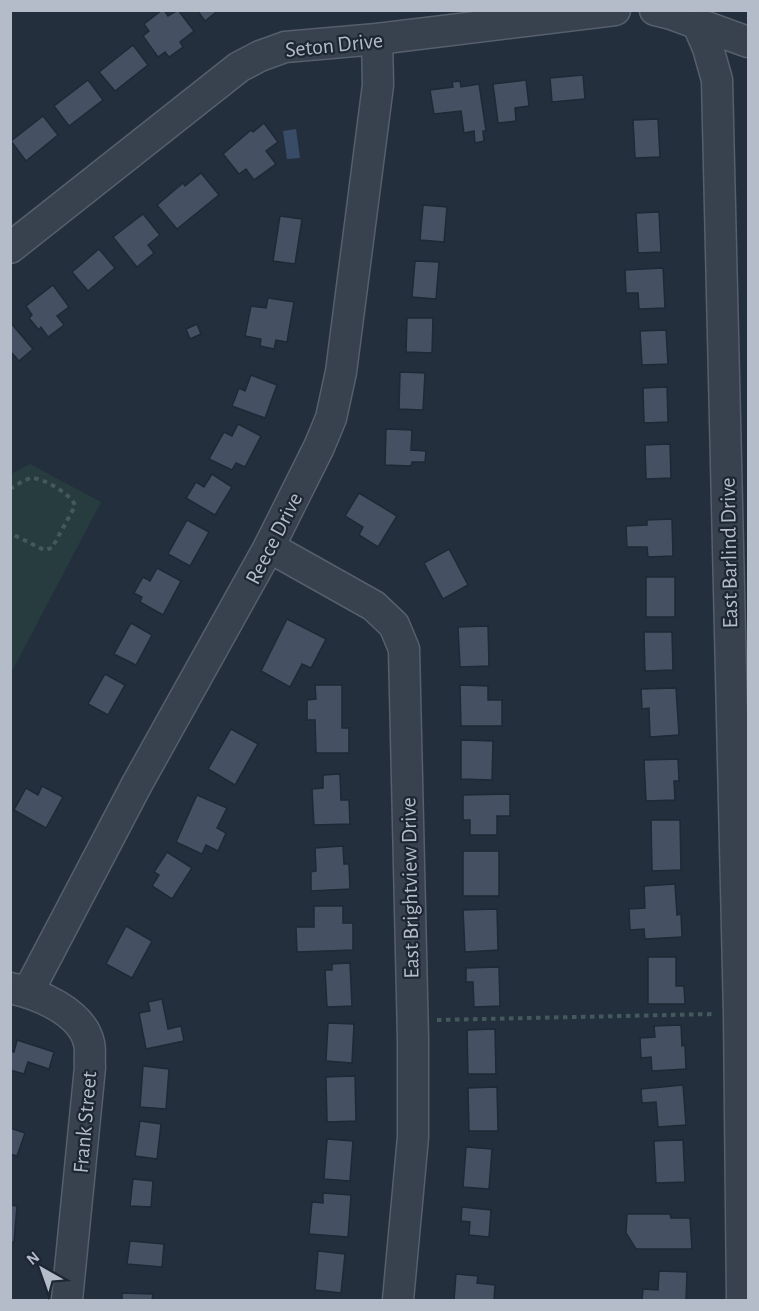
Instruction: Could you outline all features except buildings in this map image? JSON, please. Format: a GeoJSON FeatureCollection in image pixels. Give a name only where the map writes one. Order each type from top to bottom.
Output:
{"type":"FeatureCollection","features":[{"type":"Feature","properties":{"kind":"street","name":"Seton Drive"},"geometry":{"type":"LineString","coordinates":[[10,248],[239,67],[260,56],[285,47],[377,39],[615,10]]}},
{"type":"Feature","properties":{"kind":"street"},"geometry":{"type":"LineString","coordinates":[[655,10],[748,42]]}},
{"type":"Feature","properties":{"kind":"street","name":"East Barlind Drive"},"geometry":{"type":"LineString","coordinates":[[698,25],[708,48],[717,80],[739,1014],[742,1300]]}},
{"type":"Feature","properties":{"kind":"street","name":"Reece Drive"},"geometry":{"type":"LineString","coordinates":[[19,990],[269,548],[327,428],[341,372],[378,85],[377,39]]}},
{"type":"Feature","properties":{"kind":"street","name":"East Brightview Drive"},"geometry":{"type":"LineString","coordinates":[[269,548],[374,606],[394,625],[404,649],[413,1137],[398,1300]]}},
{"type":"Feature","properties":{"kind":"street","name":"Frank Street"},"geometry":{"type":"LineString","coordinates":[[19,990],[65,1011],[80,1025],[89,1043],[90,1067],[67,1300]]}},
{"type":"Feature","properties":{"kind":"path"},"geometry":{"type":"LineString","coordinates":[[10,489],[28,479],[36,478],[67,494],[74,501],[75,506],[51,548],[44,550],[10,533]]}},
{"type":"Feature","properties":{"kind":"path"},"geometry":{"type":"LineString","coordinates":[[412,1020],[739,1014]]}},
{"type":"Feature","properties":{"kind":"green space"},"geometry":{"type":"Polygon","coordinates":[[[30,464],[101,502],[11,673],[11,474],[30,464]]]}},
{"type":"Feature","properties":{"kind":"water"},"geometry":{"type":"Polygon","coordinates":[[[296,129],[300,158],[287,159],[283,131],[296,129]]]}}]}
